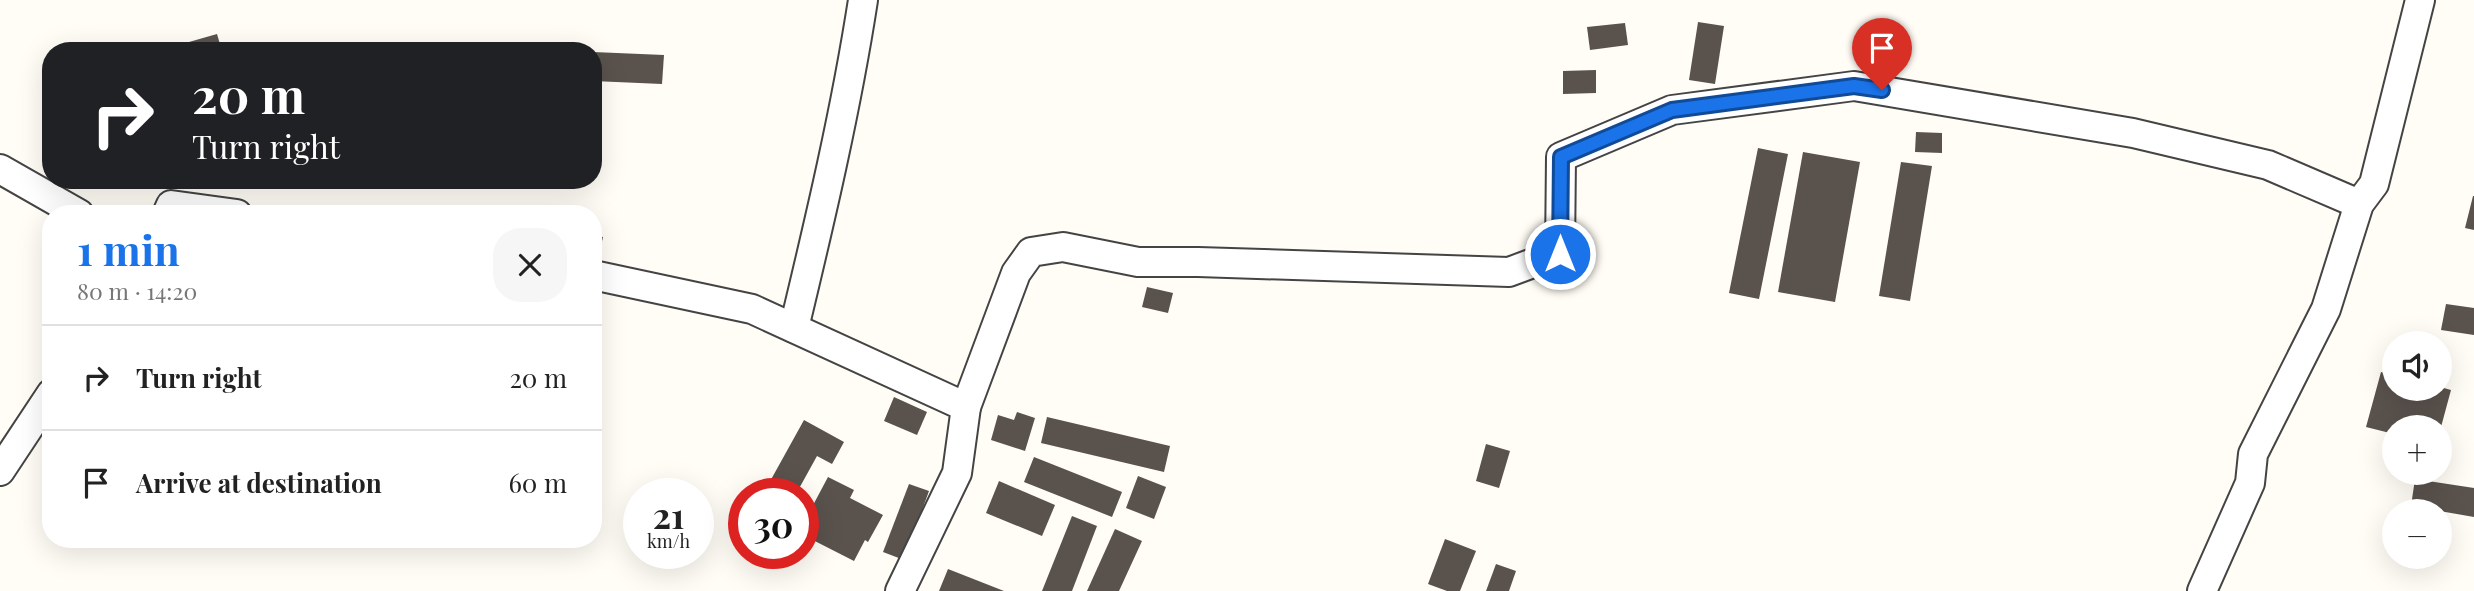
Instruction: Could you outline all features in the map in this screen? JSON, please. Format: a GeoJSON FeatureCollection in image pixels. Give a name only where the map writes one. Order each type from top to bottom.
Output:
{"type":"FeatureCollection","features":[{"type":"Feature","properties":{"kind":"street"},"geometry":{"type":"LineString","coordinates":[[794,328],[817,233],[863,0]]}},
{"type":"Feature","properties":{"kind":"street"},"geometry":{"type":"LineString","coordinates":[[2202,591],[2250,483],[2253,454],[2326,309],[2359,204],[2374,184],[2420,0]]}},
{"type":"Feature","properties":{"kind":"street"},"geometry":{"type":"LineString","coordinates":[[900,591],[957,472],[966,407],[1016,273],[1031,252],[1063,247],[1138,262],[1509,272],[1560,254],[1561,157],[1672,110],[1854,86],[2133,133],[2268,165],[2359,204]]}},
{"type":"Feature","properties":{"kind":"street"},"geometry":{"type":"LineString","coordinates":[[0,169],[63,205]]}},
{"type":"Feature","properties":{"kind":"street"},"geometry":{"type":"LineString","coordinates":[[602,277],[752,309],[966,407]]}},
{"type":"Feature","properties":{"kind":"street"},"geometry":{"type":"LineString","coordinates":[[0,471],[42,408]]}},
{"type":"Feature","properties":{"kind":"building"},"geometry":{"type":"Polygon","coordinates":[[[1698,22],[1724,26],[1715,84],[1689,80],[1698,22]]]}},
{"type":"Feature","properties":{"kind":"building"},"geometry":{"type":"Polygon","coordinates":[[[1625,23],[1628,45],[1590,50],[1587,27],[1625,23]]]}},
{"type":"Feature","properties":{"kind":"building"},"geometry":{"type":"Polygon","coordinates":[[[217,34],[219,42],[189,42],[217,34]]]}},
{"type":"Feature","properties":{"kind":"building"},"geometry":{"type":"Polygon","coordinates":[[[602,52],[664,55],[662,84],[602,81],[602,52]]]}},
{"type":"Feature","properties":{"kind":"building"},"geometry":{"type":"Polygon","coordinates":[[[1596,70],[1596,93],[1563,94],[1563,71],[1596,70]]]}},
{"type":"Feature","properties":{"kind":"building"},"geometry":{"type":"Polygon","coordinates":[[[1916,132],[1942,133],[1942,153],[1915,152],[1916,132]]]}},
{"type":"Feature","properties":{"kind":"building"},"geometry":{"type":"Polygon","coordinates":[[[1758,148],[1788,154],[1759,299],[1729,293],[1758,148]]]}},
{"type":"Feature","properties":{"kind":"building"},"geometry":{"type":"Polygon","coordinates":[[[1803,152],[1860,162],[1835,302],[1778,292],[1803,152]]]}},
{"type":"Feature","properties":{"kind":"building"},"geometry":{"type":"Polygon","coordinates":[[[1901,162],[1932,166],[1910,301],[1879,296],[1901,162]]]}},
{"type":"Feature","properties":{"kind":"building"},"geometry":{"type":"Polygon","coordinates":[[[2474,196],[2474,230],[2465,228],[2474,196]]]}},
{"type":"Feature","properties":{"kind":"building"},"geometry":{"type":"Polygon","coordinates":[[[1147,287],[1173,293],[1168,313],[1142,307],[1147,287]]]}},
{"type":"Feature","properties":{"kind":"building"},"geometry":{"type":"Polygon","coordinates":[[[2446,304],[2474,308],[2474,335],[2441,330],[2446,304]]]}},
{"type":"Feature","properties":{"kind":"building"},"geometry":{"type":"Polygon","coordinates":[[[2381,372],[2382,401],[2448,401],[2444,415],[2382,415],[2382,431],[2366,427],[2381,372]]]}},
{"type":"Feature","properties":{"kind":"building"},"geometry":{"type":"Polygon","coordinates":[[[894,397],[927,412],[917,435],[884,421],[894,397]]]}},
{"type":"Feature","properties":{"kind":"building"},"geometry":{"type":"Polygon","coordinates":[[[1017,412],[1035,418],[1025,451],[991,440],[998,415],[1014,420],[1017,412]]]}},
{"type":"Feature","properties":{"kind":"building"},"geometry":{"type":"Polygon","coordinates":[[[1047,417],[1170,446],[1164,472],[1041,443],[1047,417]]]}},
{"type":"Feature","properties":{"kind":"building"},"geometry":{"type":"Polygon","coordinates":[[[804,420],[844,442],[832,464],[817,456],[805,478],[772,478],[804,420]]]}},
{"type":"Feature","properties":{"kind":"building"},"geometry":{"type":"Polygon","coordinates":[[[1486,444],[1510,451],[1499,488],[1476,481],[1486,444]]]}},
{"type":"Feature","properties":{"kind":"building"},"geometry":{"type":"Polygon","coordinates":[[[1034,457],[1122,492],[1112,517],[1024,482],[1034,457]]]}},
{"type":"Feature","properties":{"kind":"building"},"geometry":{"type":"Polygon","coordinates":[[[1138,476],[1166,487],[1154,519],[1126,508],[1138,476]]]}},
{"type":"Feature","properties":{"kind":"building"},"geometry":{"type":"Polygon","coordinates":[[[828,477],[854,490],[850,498],[883,515],[854,561],[819,543],[819,494],[828,477]]]}},
{"type":"Feature","properties":{"kind":"building"},"geometry":{"type":"Polygon","coordinates":[[[999,481],[1055,505],[1042,536],[986,513],[999,481]]]}},
{"type":"Feature","properties":{"kind":"building"},"geometry":{"type":"Polygon","coordinates":[[[909,484],[929,491],[904,560],[883,552],[909,484]]]}},
{"type":"Feature","properties":{"kind":"building"},"geometry":{"type":"Polygon","coordinates":[[[2414,485],[2452,485],[2474,488],[2474,517],[2452,513],[2452,499],[2412,499],[2414,485]]]}},
{"type":"Feature","properties":{"kind":"building"},"geometry":{"type":"Polygon","coordinates":[[[1072,516],[1097,526],[1072,591],[1042,591],[1072,516]]]}},
{"type":"Feature","properties":{"kind":"building"},"geometry":{"type":"Polygon","coordinates":[[[1115,529],[1142,541],[1119,591],[1087,591],[1115,529]]]}},
{"type":"Feature","properties":{"kind":"building"},"geometry":{"type":"Polygon","coordinates":[[[1445,539],[1476,551],[1460,591],[1447,591],[1428,584],[1445,539]]]}},
{"type":"Feature","properties":{"kind":"building"},"geometry":{"type":"Polygon","coordinates":[[[1496,564],[1516,571],[1509,591],[1486,591],[1496,564]]]}},
{"type":"Feature","properties":{"kind":"building"},"geometry":{"type":"Polygon","coordinates":[[[948,569],[1004,591],[939,591],[948,569]]]}},
{"type":"Feature","properties":{"kind":"route"},"geometry":{"type":"LineString","coordinates":[[1560,254],[1561,157],[1672,110],[1854,86],[1882,90]]}}]}
